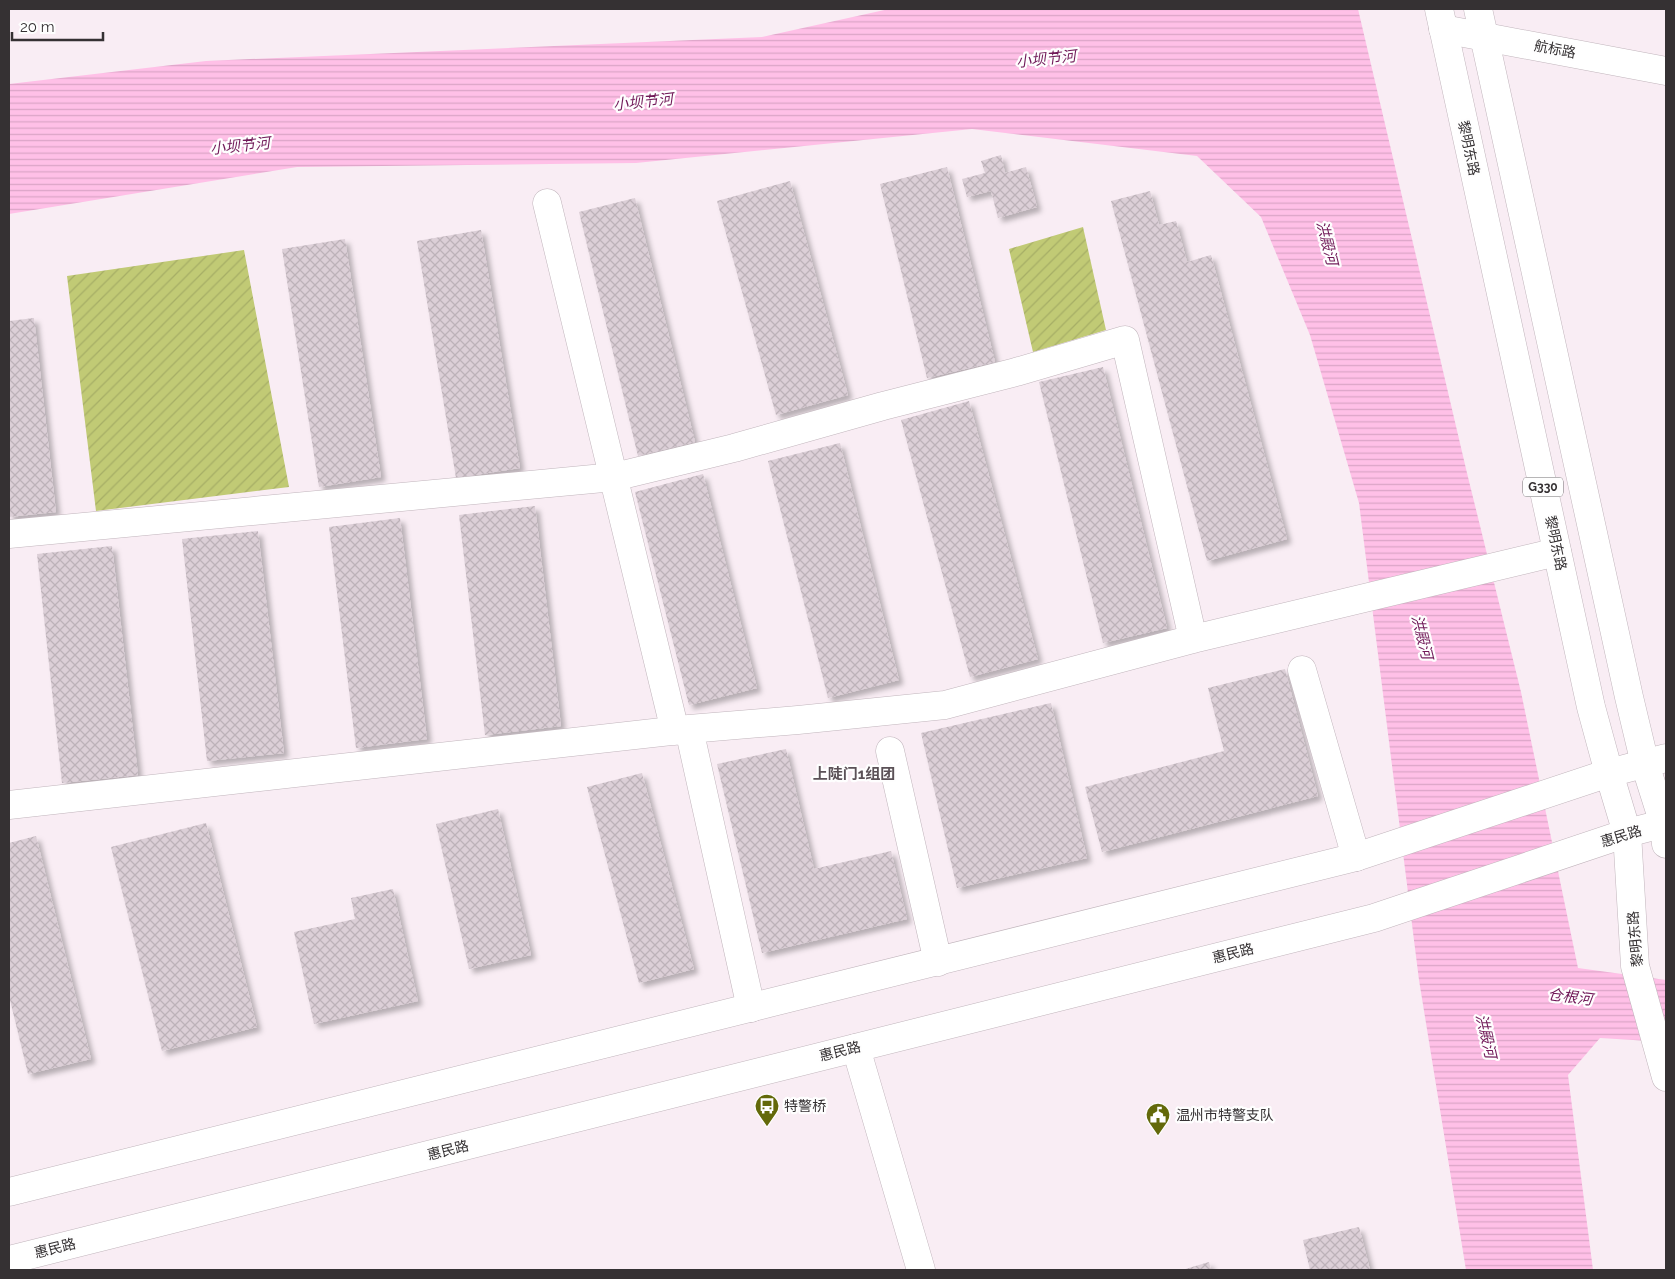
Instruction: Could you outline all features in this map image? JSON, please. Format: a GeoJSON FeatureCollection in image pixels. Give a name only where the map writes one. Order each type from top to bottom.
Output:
{"type":"FeatureCollection","features":[{"type":"Feature","properties":{"kind":"main road","name":"G330"},"geometry":{"type":"LineString","coordinates":[[1478,9],[1629,697],[1656,761],[1666,830]]}},
{"type":"Feature","properties":{"kind":"main road","name":"航标路"},"geometry":{"type":"LineString","coordinates":[[1441,19],[1484,35],[1666,71]]}},
{"type":"Feature","properties":{"kind":"main road","name":"黎明东路"},"geometry":{"type":"LineString","coordinates":[[1441,19],[1591,707],[1608,772],[1627,833],[1635,966],[1664,1071]]}},
{"type":"Feature","properties":{"kind":"main road"},"geometry":{"type":"LineString","coordinates":[[547,203],[614,477],[682,730],[751,1008]]}},
{"type":"Feature","properties":{"kind":"main road"},"geometry":{"type":"LineString","coordinates":[[9,534],[614,477],[734,448],[883,406],[1016,372],[1124,340],[1193,639]]}},
{"type":"Feature","properties":{"kind":"main road"},"geometry":{"type":"LineString","coordinates":[[9,805],[682,730],[945,705],[1193,639],[1558,552]]}},
{"type":"Feature","properties":{"kind":"main road"},"geometry":{"type":"LineString","coordinates":[[1302,670],[1359,856]]}},
{"type":"Feature","properties":{"kind":"main road"},"geometry":{"type":"LineString","coordinates":[[890,751],[938,962]]}},
{"type":"Feature","properties":{"kind":"main road"},"geometry":{"type":"LineString","coordinates":[[9,1192],[1359,856],[1608,772],[1656,761]]}},
{"type":"Feature","properties":{"kind":"main road","name":"惠民路"},"geometry":{"type":"LineString","coordinates":[[9,1260],[1382,915],[1627,833],[1666,830]]}},
{"type":"Feature","properties":{"kind":"main road"},"geometry":{"type":"LineString","coordinates":[[856,1048],[921,1270]]}},
{"type":"Feature","properties":{"kind":"green space"},"geometry":{"type":"Polygon","coordinates":[[[1083,227],[1106,330],[1033,352],[1009,249],[1083,227]]]}},
{"type":"Feature","properties":{"kind":"green space"},"geometry":{"type":"Polygon","coordinates":[[[244,250],[289,487],[96,511],[67,276],[244,250]]]}},
{"type":"Feature","properties":{"kind":"water"},"geometry":{"type":"Polygon","coordinates":[[[889,9],[1358,9],[1467,473],[1521,692],[1578,968],[1666,980],[1666,1042],[1600,1038],[1568,1075],[1593,1270],[1466,1270],[1419,980],[1359,503],[1310,335],[1261,217],[1197,156],[972,129],[636,163],[297,167],[9,214],[9,84],[206,61],[762,37],[889,9]]]}},
{"type":"Feature","properties":{"kind":"building"},"geometry":{"type":"Polygon","coordinates":[[[1001,155],[1005,173],[1026,167],[1037,207],[998,218],[991,191],[967,197],[962,179],[985,173],[981,161],[1001,155]]]}},
{"type":"Feature","properties":{"kind":"building"},"geometry":{"type":"Polygon","coordinates":[[[947,167],[995,362],[927,378],[880,184],[947,167]]]}},
{"type":"Feature","properties":{"kind":"building"},"geometry":{"type":"Polygon","coordinates":[[[790,181],[848,395],[776,415],[717,201],[790,181]]]}},
{"type":"Feature","properties":{"kind":"building"},"geometry":{"type":"Polygon","coordinates":[[[1150,191],[1159,225],[1176,221],[1187,262],[1211,255],[1287,539],[1207,561],[1111,201],[1150,191]]]}},
{"type":"Feature","properties":{"kind":"building"},"geometry":{"type":"Polygon","coordinates":[[[635,198],[695,442],[638,456],[579,212],[635,198]]]}},
{"type":"Feature","properties":{"kind":"building"},"geometry":{"type":"Polygon","coordinates":[[[481,230],[520,468],[456,478],[417,241],[481,230]]]}},
{"type":"Feature","properties":{"kind":"building"},"geometry":{"type":"Polygon","coordinates":[[[345,239],[381,477],[319,487],[282,249],[345,239]]]}},
{"type":"Feature","properties":{"kind":"building"},"geometry":{"type":"Polygon","coordinates":[[[34,318],[56,512],[9,517],[9,321],[34,318]]]}},
{"type":"Feature","properties":{"kind":"building"},"geometry":{"type":"Polygon","coordinates":[[[1103,367],[1167,628],[1103,643],[1039,382],[1103,367]]]}},
{"type":"Feature","properties":{"kind":"building"},"geometry":{"type":"Polygon","coordinates":[[[969,401],[1038,659],[970,677],[901,420],[969,401]]]}},
{"type":"Feature","properties":{"kind":"building"},"geometry":{"type":"Polygon","coordinates":[[[840,443],[899,680],[828,698],[768,461],[840,443]]]}},
{"type":"Feature","properties":{"kind":"building"},"geometry":{"type":"Polygon","coordinates":[[[703,474],[757,688],[689,705],[635,492],[703,474]]]}},
{"type":"Feature","properties":{"kind":"building"},"geometry":{"type":"Polygon","coordinates":[[[535,506],[561,726],[485,735],[459,515],[535,506]]]}},
{"type":"Feature","properties":{"kind":"building"},"geometry":{"type":"Polygon","coordinates":[[[400,518],[427,739],[356,748],[329,527],[400,518]]]}},
{"type":"Feature","properties":{"kind":"building"},"geometry":{"type":"Polygon","coordinates":[[[258,531],[284,753],[207,761],[182,539],[258,531]]]}},
{"type":"Feature","properties":{"kind":"building"},"geometry":{"type":"Polygon","coordinates":[[[112,546],[138,775],[62,783],[37,554],[112,546]]]}},
{"type":"Feature","properties":{"kind":"building"},"geometry":{"type":"Polygon","coordinates":[[[1285,669],[1318,796],[1102,852],[1085,787],[1224,751],[1208,688],[1285,669]]]}},
{"type":"Feature","properties":{"kind":"building"},"geometry":{"type":"Polygon","coordinates":[[[1051,703],[1087,858],[957,888],[921,733],[1051,703]]]}},
{"type":"Feature","properties":{"kind":"building"},"geometry":{"type":"Polygon","coordinates":[[[786,749],[814,869],[891,851],[907,919],[762,953],[717,764],[786,749]]]}},
{"type":"Feature","properties":{"kind":"building"},"geometry":{"type":"Polygon","coordinates":[[[642,773],[694,969],[639,983],[587,787],[642,773]]]}},
{"type":"Feature","properties":{"kind":"building"},"geometry":{"type":"Polygon","coordinates":[[[498,809],[531,955],[469,969],[436,824],[498,809]]]}},
{"type":"Feature","properties":{"kind":"building"},"geometry":{"type":"Polygon","coordinates":[[[206,823],[257,1027],[162,1051],[111,847],[206,823]]]}},
{"type":"Feature","properties":{"kind":"building"},"geometry":{"type":"Polygon","coordinates":[[[36,836],[91,1059],[28,1074],[9,996],[9,843],[36,836]]]}},
{"type":"Feature","properties":{"kind":"building"},"geometry":{"type":"Polygon","coordinates":[[[393,889],[418,1001],[314,1024],[294,932],[355,919],[351,898],[393,889]]]}},
{"type":"Feature","properties":{"kind":"building"},"geometry":{"type":"Polygon","coordinates":[[[1359,1227],[1370,1270],[1310,1270],[1303,1240],[1359,1227]]]}},
{"type":"Feature","properties":{"kind":"building"},"geometry":{"type":"Polygon","coordinates":[[[1209,1262],[1211,1270],[1182,1270],[1209,1262]]]}},
{"type":"Feature","properties":{"kind":"place","name":"特警桥"},"geometry":{"type":"Point","coordinates":[767,1127]}},
{"type":"Feature","properties":{"kind":"place","name":"温州市特警支队"},"geometry":{"type":"Point","coordinates":[1158,1136]}},
{"type":"Feature","properties":{"kind":"district","name":"上陡门1组团"},"geometry":{"type":"Point","coordinates":[854,774]}},
{"type":"Feature","properties":{"kind":"water label","name":"小坝节河"},"geometry":{"type":"Point","coordinates":[1046,59]}},
{"type":"Feature","properties":{"kind":"water label","name":"小坝节河"},"geometry":{"type":"Point","coordinates":[643,102]}},
{"type":"Feature","properties":{"kind":"water label","name":"小坝节河"},"geometry":{"type":"Point","coordinates":[240,146]}},
{"type":"Feature","properties":{"kind":"water label","name":"洪殿河"},"geometry":{"type":"Point","coordinates":[1327,243]}},
{"type":"Feature","properties":{"kind":"water label","name":"洪殿河"},"geometry":{"type":"Point","coordinates":[1422,637]}},
{"type":"Feature","properties":{"kind":"water label","name":"仓根河"},"geometry":{"type":"Point","coordinates":[1570,997]}},
{"type":"Feature","properties":{"kind":"water label","name":"洪殿河"},"geometry":{"type":"Point","coordinates":[1486,1036]}}]}
